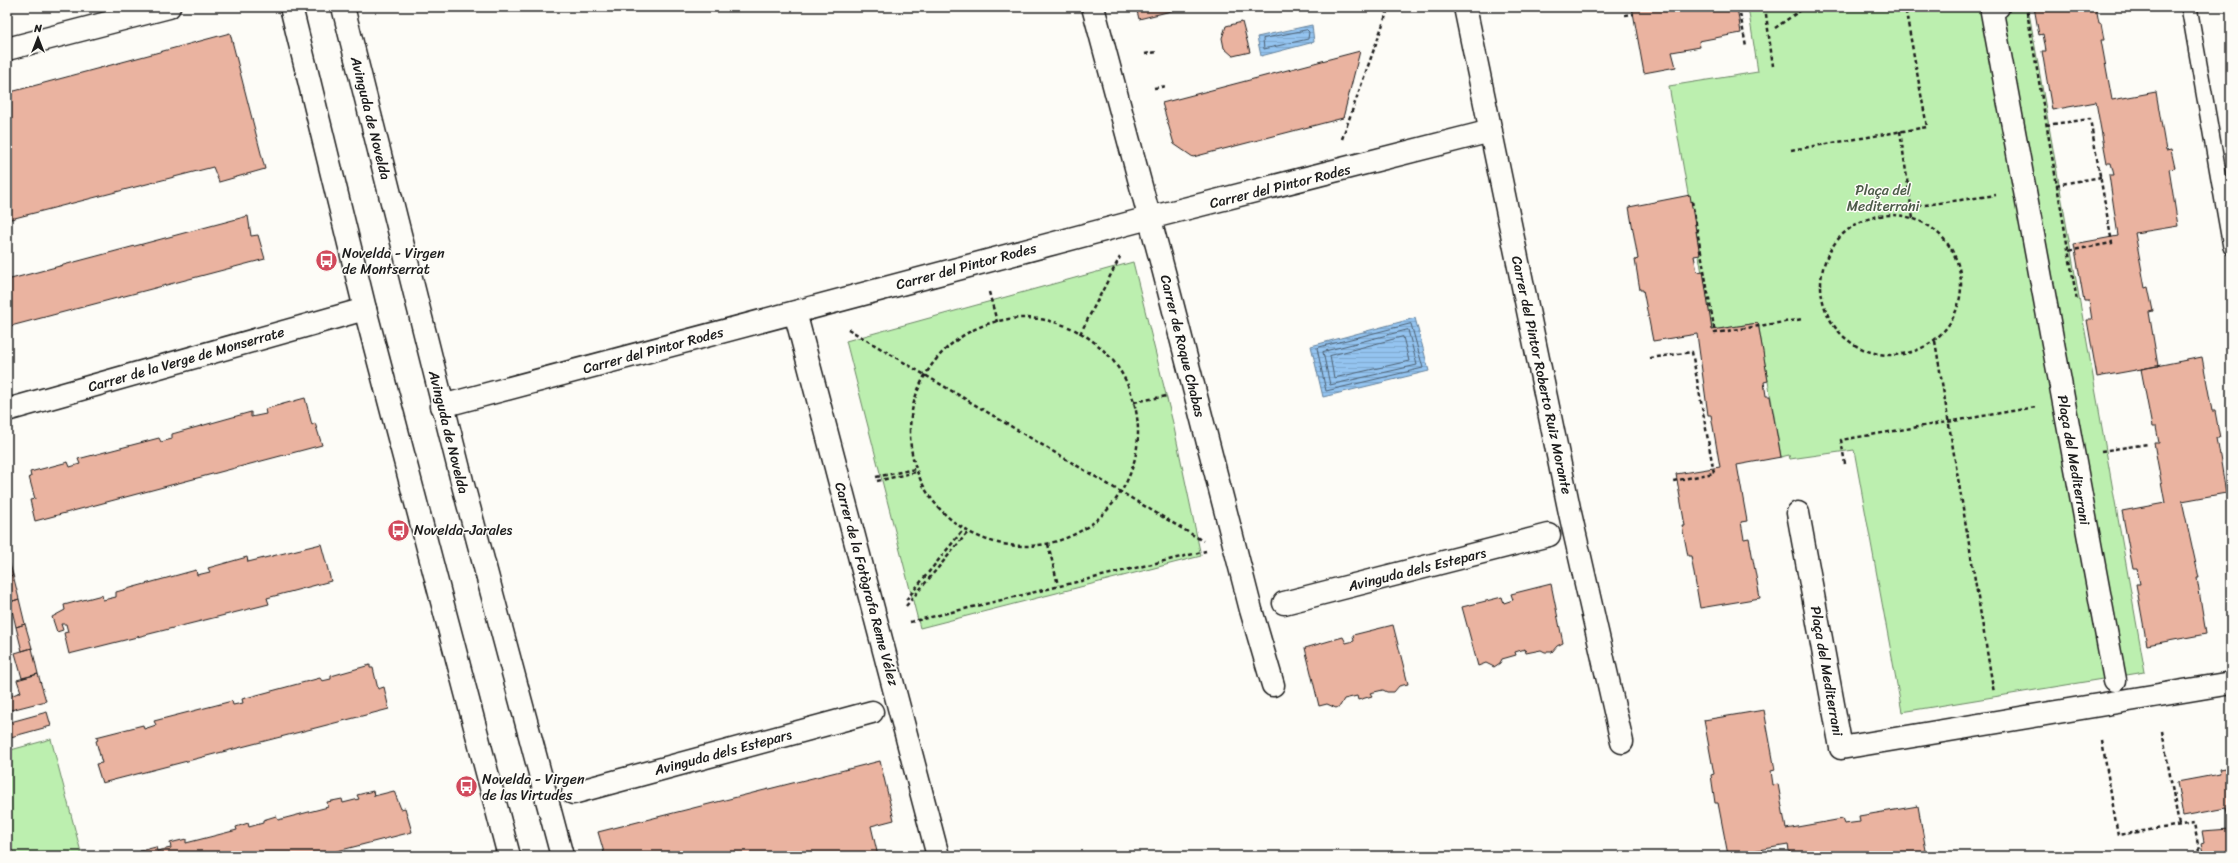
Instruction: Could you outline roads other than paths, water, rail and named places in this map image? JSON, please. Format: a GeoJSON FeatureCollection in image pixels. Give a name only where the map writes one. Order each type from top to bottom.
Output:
{"type":"FeatureCollection","features":[{"type":"Feature","properties":{"kind":"street"},"geometry":{"type":"LineString","coordinates":[[7,50],[169,7]]}},
{"type":"Feature","properties":{"kind":"street"},"geometry":{"type":"LineString","coordinates":[[291,7],[365,309],[509,856]]}},
{"type":"Feature","properties":{"kind":"street","name":"Avinguda de Novelda"},"geometry":{"type":"LineString","coordinates":[[343,7],[442,406],[562,856]]}},
{"type":"Feature","properties":{"kind":"street","name":"Carrer de Roque Chabas"},"geometry":{"type":"LineString","coordinates":[[1093,7],[1251,610],[1273,685]]}},
{"type":"Feature","properties":{"kind":"street","name":"Carrer del Pintor Roberto Ruiz Morante"},"geometry":{"type":"LineString","coordinates":[[1465,7],[1492,131],[1571,517],[1622,742]]}},
{"type":"Feature","properties":{"kind":"street","name":"Plaça del Mediterrani"},"geometry":{"type":"LineString","coordinates":[[1998,7],[1992,12],[2114,680]]}},
{"type":"Feature","properties":{"kind":"street","name":"Carrer del Pintor Rodes"},"geometry":{"type":"LineString","coordinates":[[442,406],[1149,218],[1492,131]]}},
{"type":"Feature","properties":{"kind":"street","name":"Carrer de la Verge de Monserrate"},"geometry":{"type":"LineString","coordinates":[[7,410],[365,309]]}},
{"type":"Feature","properties":{"kind":"street","name":"Carrer de la Fotògrafa Reme Vélez"},"geometry":{"type":"LineString","coordinates":[[795,312],[938,856]]}},
{"type":"Feature","properties":{"kind":"street","name":"Plaça del Mediterrani"},"geometry":{"type":"LineString","coordinates":[[1798,513],[1841,748],[2231,683]]}},
{"type":"Feature","properties":{"kind":"street","name":"Avinguda dels Estepars"},"geometry":{"type":"LineString","coordinates":[[1284,603],[1549,535]]}},
{"type":"Feature","properties":{"kind":"street","name":"Avinguda dels Estepars"},"geometry":{"type":"LineString","coordinates":[[573,793],[872,712]]}},
{"type":"Feature","properties":{"kind":"lane"},"geometry":{"type":"LineString","coordinates":[[2189,7],[2231,247]]}},
{"type":"Feature","properties":{"kind":"water"},"geometry":{"type":"Polygon","coordinates":[[[1312,25],[1314,42],[1261,56],[1257,37],[1312,25]]]}},
{"type":"Feature","properties":{"kind":"water"},"geometry":{"type":"Polygon","coordinates":[[[1415,318],[1429,371],[1323,397],[1311,346],[1415,318]]]}},
{"type":"Feature","properties":{"kind":"place","name":"Novelda - Virgen de Montserrat"},"geometry":{"type":"Point","coordinates":[326,261]}},
{"type":"Feature","properties":{"kind":"place","name":"Novelda-Jarales"},"geometry":{"type":"Point","coordinates":[399,530]}},
{"type":"Feature","properties":{"kind":"place","name":"Novelda - Virgen de las Virtudes"},"geometry":{"type":"Point","coordinates":[466,787]}}]}
